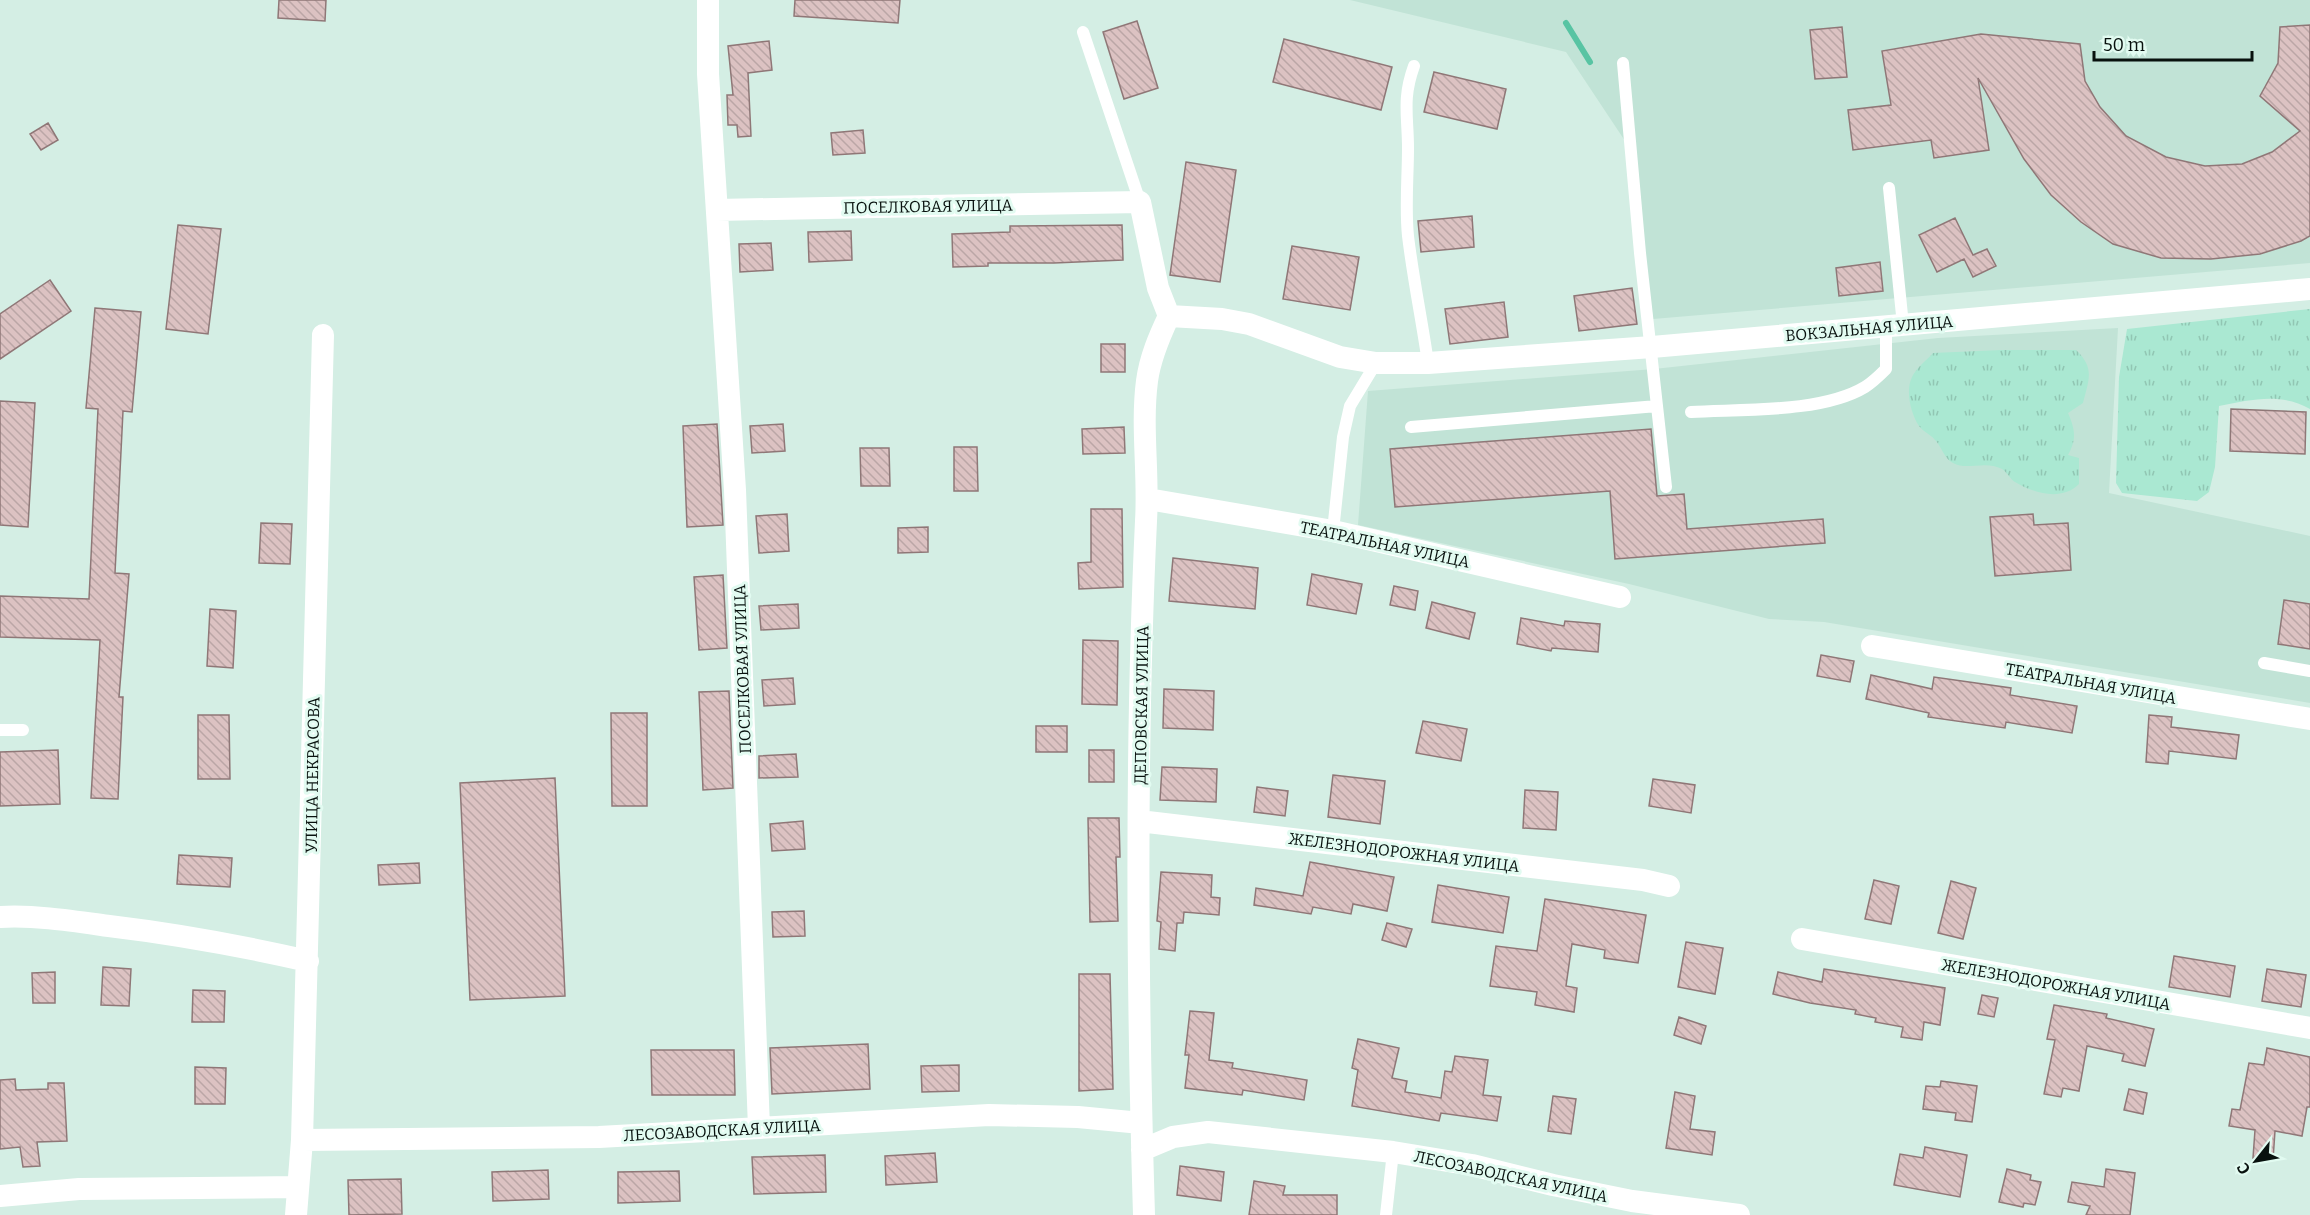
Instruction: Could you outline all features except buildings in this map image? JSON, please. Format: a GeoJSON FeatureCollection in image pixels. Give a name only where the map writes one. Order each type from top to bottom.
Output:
{"type":"FeatureCollection","features":[{"type":"Feature","properties":{"kind":"street","name":"ПОСЕЛКОВАЯ УЛИЦА"},"geometry":{"type":"LineString","coordinates":[[708,0],[708,74],[735,490],[759,1128]]}},
{"type":"Feature","properties":{"kind":"street","name":"ПОСЕЛКОВАЯ УЛИЦА"},"geometry":{"type":"LineString","coordinates":[[717,210],[1140,202]]}},
{"type":"Feature","properties":{"kind":"street"},"geometry":{"type":"LineString","coordinates":[[1140,202],[1158,288],[1168,316]]}},
{"type":"Feature","properties":{"kind":"street","name":"ВОКЗАЛЬНАЯ УЛИЦА"},"geometry":{"type":"LineString","coordinates":[[1168,316],[1222,319],[1249,324],[1340,357],[1376,363],[1428,363],[1652,347],[2310,289]]}},
{"type":"Feature","properties":{"kind":"street","name":"ДЕПОВСКАЯ УЛИЦА"},"geometry":{"type":"LineString","coordinates":[[1144,1215],[1141,1123],[1139,821],[1143,585],[1148,499],[1145,416],[1148,380],[1155,346],[1168,316]]}},
{"type":"Feature","properties":{"kind":"street","name":"УЛИЦА НЕКРАСОВА"},"geometry":{"type":"LineString","coordinates":[[296,1215],[302,1140],[308,961],[322,335]]}},
{"type":"Feature","properties":{"kind":"street","name":"ТЕАТРАЛЬНАЯ УЛИЦА"},"geometry":{"type":"LineString","coordinates":[[1148,499],[1333,531],[1620,597]]}},
{"type":"Feature","properties":{"kind":"street","name":"ТЕАТРАЛЬНАЯ УЛИЦА"},"geometry":{"type":"LineString","coordinates":[[1872,646],[2310,720]]}},
{"type":"Feature","properties":{"kind":"street","name":"ЖЕЛЕЗНОДОРОЖНАЯ УЛИЦА"},"geometry":{"type":"LineString","coordinates":[[1139,821],[1631,878],[1669,886]]}},
{"type":"Feature","properties":{"kind":"street"},"geometry":{"type":"LineString","coordinates":[[0,917],[66,920],[169,933],[308,961]]}},
{"type":"Feature","properties":{"kind":"street","name":"ЖЕЛЕЗНОДОРОЖНАЯ УЛИЦА"},"geometry":{"type":"LineString","coordinates":[[1802,939],[2310,1028]]}},
{"type":"Feature","properties":{"kind":"street","name":"ЛЕСОЗАВОДСКАЯ УЛИЦА"},"geometry":{"type":"LineString","coordinates":[[302,1140],[599,1137],[988,1115],[1078,1117],[1141,1123]]}},
{"type":"Feature","properties":{"kind":"street","name":"ЛЕСОЗАВОДСКАЯ УЛИЦА"},"geometry":{"type":"LineString","coordinates":[[1142,1150],[1173,1137],[1208,1132],[1393,1152],[1472,1165],[1632,1201],[1739,1215]]}},
{"type":"Feature","properties":{"kind":"street"},"geometry":{"type":"LineString","coordinates":[[0,1196],[79,1189],[298,1187]]}},
{"type":"Feature","properties":{"kind":"lane"},"geometry":{"type":"LineString","coordinates":[[1083,32],[1140,202]]}},
{"type":"Feature","properties":{"kind":"lane"},"geometry":{"type":"LineString","coordinates":[[1623,63],[1666,487]]}},
{"type":"Feature","properties":{"kind":"lane"},"geometry":{"type":"LineString","coordinates":[[1414,66],[1407,86],[1405,112],[1408,145],[1408,236],[1428,363]]}},
{"type":"Feature","properties":{"kind":"lane"},"geometry":{"type":"LineString","coordinates":[[1691,412],[1820,404],[1841,398],[1866,386],[1886,369],[1895,326],[1889,188]]}},
{"type":"Feature","properties":{"kind":"lane"},"geometry":{"type":"LineString","coordinates":[[1333,531],[1343,437],[1350,406],[1376,363]]}},
{"type":"Feature","properties":{"kind":"lane"},"geometry":{"type":"LineString","coordinates":[[1411,428],[1657,406]]}},
{"type":"Feature","properties":{"kind":"lane"},"geometry":{"type":"LineString","coordinates":[[2264,663],[2310,671]]}},
{"type":"Feature","properties":{"kind":"lane"},"geometry":{"type":"LineString","coordinates":[[0,730],[23,730]]}},
{"type":"Feature","properties":{"kind":"lane"},"geometry":{"type":"LineString","coordinates":[[1386,1215],[1393,1152]]}},
{"type":"Feature","properties":{"kind":"shaded area"},"geometry":{"type":"Polygon","coordinates":[[[1350,0],[2310,0],[2310,263],[1653,319],[1629,147],[1566,52],[1350,0]]]}},
{"type":"Feature","properties":{"kind":"shaded area"},"geometry":{"type":"Polygon","coordinates":[[[2118,328],[2109,493],[2310,536],[2310,703],[1824,622],[1769,619],[1629,584],[1358,525],[1368,391],[1654,369],[1938,338],[2118,328]]]}},
{"type":"Feature","properties":{"kind":"green space"},"geometry":{"type":"Polygon","coordinates":[[[2310,309],[2310,409],[2277,399],[2219,406],[2215,467],[2209,492],[2197,501],[2122,493],[2116,483],[2119,377],[2127,329],[2310,309]]]}},
{"type":"Feature","properties":{"kind":"green space"},"geometry":{"type":"Polygon","coordinates":[[[2076,350],[2086,362],[2089,374],[2083,403],[2068,413],[2074,434],[2068,455],[2079,458],[2079,484],[2065,493],[2048,494],[2031,490],[2015,482],[2004,470],[1996,466],[1964,466],[1953,463],[1916,421],[1911,409],[1910,383],[1916,370],[1933,353],[2076,350]]]}},
{"type":"Feature","properties":{"kind":"waterway"},"geometry":{"type":"LineString","coordinates":[[1566,23],[1590,62]]}}]}
